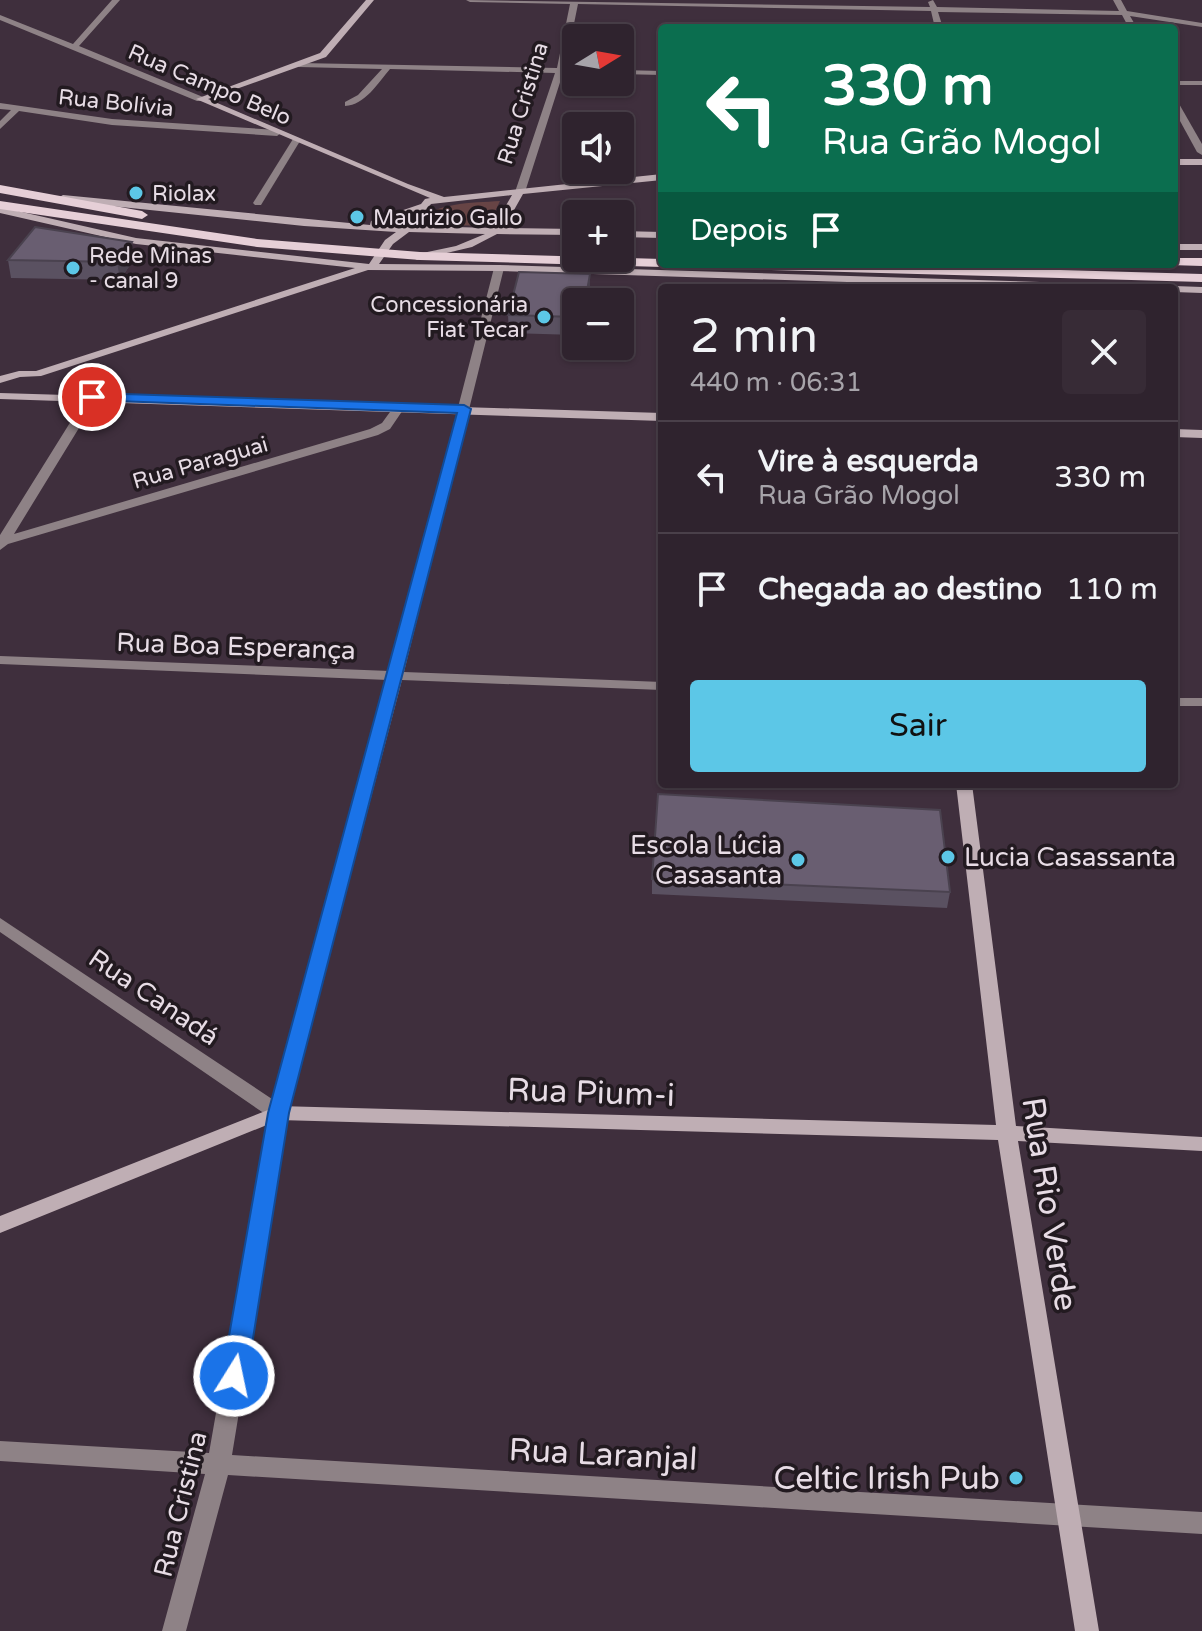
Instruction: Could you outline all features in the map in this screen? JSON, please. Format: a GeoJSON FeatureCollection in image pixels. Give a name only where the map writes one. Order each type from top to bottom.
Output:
{"type":"FeatureCollection","features":[{"type":"Feature","properties":{"kind":"main road"},"geometry":{"type":"LineString","coordinates":[[1,187],[213,228],[385,247],[420,256],[658,263]]}},
{"type":"Feature","properties":{"kind":"main road"},"geometry":{"type":"LineString","coordinates":[[0,207],[201,237],[385,247],[562,248]]}},
{"type":"Feature","properties":{"kind":"main road"},"geometry":{"type":"LineString","coordinates":[[634,249],[658,250]]}},
{"type":"Feature","properties":{"kind":"main road"},"geometry":{"type":"LineString","coordinates":[[1178,262],[1202,262]]}},
{"type":"Feature","properties":{"kind":"main road"},"geometry":{"type":"LineString","coordinates":[[847,268],[1202,278]]}},
{"type":"Feature","properties":{"kind":"main road"},"geometry":{"type":"LineString","coordinates":[[878,284],[889,268]]}},
{"type":"Feature","properties":{"kind":"street"},"geometry":{"type":"LineString","coordinates":[[75,46],[116,0]]}},
{"type":"Feature","properties":{"kind":"street"},"geometry":{"type":"LineString","coordinates":[[200,99],[323,55],[370,0]]}},
{"type":"Feature","properties":{"kind":"street"},"geometry":{"type":"LineString","coordinates":[[470,0],[933,4],[1124,13],[1202,25]]}},
{"type":"Feature","properties":{"kind":"street"},"geometry":{"type":"LineString","coordinates":[[1117,0],[1131,24]]}},
{"type":"Feature","properties":{"kind":"street","name":"Rua Cristina"},"geometry":{"type":"LineString","coordinates":[[497,230],[510,202],[520,192],[560,71],[575,1]]}},
{"type":"Feature","properties":{"kind":"street"},"geometry":{"type":"LineString","coordinates":[[933,4],[938,24]]}},
{"type":"Feature","properties":{"kind":"street","name":"Rua Campo Belo"},"geometry":{"type":"LineString","coordinates":[[0,17],[405,186]]}},
{"type":"Feature","properties":{"kind":"street"},"geometry":{"type":"LineString","coordinates":[[323,55],[341,64]]}},
{"type":"Feature","properties":{"kind":"street"},"geometry":{"type":"LineString","coordinates":[[299,65],[560,71]]}},
{"type":"Feature","properties":{"kind":"street"},"geometry":{"type":"LineString","coordinates":[[348,104],[361,97],[389,66]]}},
{"type":"Feature","properties":{"kind":"street"},"geometry":{"type":"LineString","coordinates":[[634,72],[658,73]]}},
{"type":"Feature","properties":{"kind":"street"},"geometry":{"type":"LineString","coordinates":[[1178,83],[1202,83]]}},
{"type":"Feature","properties":{"kind":"street","name":"Rua Bolívia"},"geometry":{"type":"LineString","coordinates":[[0,106],[112,122],[277,133]]}},
{"type":"Feature","properties":{"kind":"street"},"geometry":{"type":"LineString","coordinates":[[0,126],[18,108]]}},
{"type":"Feature","properties":{"kind":"street"},"geometry":{"type":"LineString","coordinates":[[1178,109],[1202,152]]}},
{"type":"Feature","properties":{"kind":"street"},"geometry":{"type":"LineString","coordinates":[[258,203],[296,141]]}},
{"type":"Feature","properties":{"kind":"street"},"geometry":{"type":"LineString","coordinates":[[1178,162],[1202,162]]}},
{"type":"Feature","properties":{"kind":"street"},"geometry":{"type":"LineString","coordinates":[[348,226],[382,220],[443,199],[658,177]]}},
{"type":"Feature","properties":{"kind":"street"},"geometry":{"type":"LineString","coordinates":[[405,186],[443,199]]}},
{"type":"Feature","properties":{"kind":"street"},"geometry":{"type":"LineString","coordinates":[[405,186],[425,204]]}},
{"type":"Feature","properties":{"kind":"street"},"geometry":{"type":"LineString","coordinates":[[490,195],[510,202]]}},
{"type":"Feature","properties":{"kind":"street"},"geometry":{"type":"LineString","coordinates":[[52,197],[348,226],[562,232]]}},
{"type":"Feature","properties":{"kind":"street"},"geometry":{"type":"LineString","coordinates":[[372,267],[385,247],[407,229],[425,204]]}},
{"type":"Feature","properties":{"kind":"street"},"geometry":{"type":"LineString","coordinates":[[0,207],[136,241],[210,252],[372,267],[499,268],[856,284]]}},
{"type":"Feature","properties":{"kind":"street"},"geometry":{"type":"LineString","coordinates":[[0,394],[34,378],[321,283],[372,267],[470,245],[497,230]]}},
{"type":"Feature","properties":{"kind":"street"},"geometry":{"type":"LineString","coordinates":[[634,234],[658,235]]}},
{"type":"Feature","properties":{"kind":"street"},"geometry":{"type":"LineString","coordinates":[[1178,247],[1202,247]]}},
{"type":"Feature","properties":{"kind":"street"},"geometry":{"type":"LineString","coordinates":[[321,283],[338,268],[330,262]]}},
{"type":"Feature","properties":{"kind":"street","name":"Rua Cristina"},"geometry":{"type":"LineString","coordinates":[[174,1631],[219,1464],[278,1113],[396,676],[499,268]]}},
{"type":"Feature","properties":{"kind":"street"},"geometry":{"type":"LineString","coordinates":[[1178,289],[1202,290]]}},
{"type":"Feature","properties":{"kind":"street"},"geometry":{"type":"LineString","coordinates":[[0,380],[19,374],[34,378]]}},
{"type":"Feature","properties":{"kind":"street"},"geometry":{"type":"LineString","coordinates":[[34,378],[36,389],[62,396]]}},
{"type":"Feature","properties":{"kind":"street"},"geometry":{"type":"LineString","coordinates":[[0,394],[658,417]]}},
{"type":"Feature","properties":{"kind":"street"},"geometry":{"type":"LineString","coordinates":[[1,544],[92,397]]}},
{"type":"Feature","properties":{"kind":"street","name":"Rua Paraguai"},"geometry":{"type":"LineString","coordinates":[[1,544],[374,432],[386,426],[399,407]]}},
{"type":"Feature","properties":{"kind":"street"},"geometry":{"type":"LineString","coordinates":[[1178,433],[1202,434]]}},
{"type":"Feature","properties":{"kind":"street","name":"Rua Boa Esperança"},"geometry":{"type":"LineString","coordinates":[[0,660],[658,686]]}},
{"type":"Feature","properties":{"kind":"street"},"geometry":{"type":"LineString","coordinates":[[1178,702],[1202,702]]}},
{"type":"Feature","properties":{"kind":"street","name":"Rua Rio Verde"},"geometry":{"type":"LineString","coordinates":[[964,788],[1007,1133],[1087,1631]]}},
{"type":"Feature","properties":{"kind":"street","name":"Rua Canadá"},"geometry":{"type":"LineString","coordinates":[[0,924],[278,1113]]}},
{"type":"Feature","properties":{"kind":"street","name":"Rua Pium-i"},"geometry":{"type":"LineString","coordinates":[[0,1225],[278,1113],[1007,1133],[1202,1144]]}},
{"type":"Feature","properties":{"kind":"street","name":"Rua Laranjal"},"geometry":{"type":"LineString","coordinates":[[0,1451],[1202,1523]]}},
{"type":"Feature","properties":{"kind":"shaded area"},"geometry":{"type":"Polygon","coordinates":[[[500,201],[488,226],[414,224],[432,211],[443,208],[500,201]]]}},
{"type":"Feature","properties":{"kind":"building"},"geometry":{"type":"Polygon","coordinates":[[[35,227],[132,242],[117,262],[8,260],[35,227]]]}},
{"type":"Feature","properties":{"kind":"building"},"geometry":{"type":"Polygon","coordinates":[[[519,272],[590,274],[588,288],[562,288],[562,317],[508,315],[519,272]]]}},
{"type":"Feature","properties":{"kind":"building","name":"Escola Lúcia Casasanta"},"geometry":{"type":"Polygon","coordinates":[[[658,794],[940,810],[950,892],[652,879],[658,794]]]}},
{"type":"Feature","properties":{"kind":"place","name":"Riolax"},"geometry":{"type":"Point","coordinates":[136,193]}},
{"type":"Feature","properties":{"kind":"place","name":"Maurizio Gallo"},"geometry":{"type":"Point","coordinates":[357,217]}},
{"type":"Feature","properties":{"kind":"place","name":"Rede Minas - canal 9"},"geometry":{"type":"Point","coordinates":[73,268]}},
{"type":"Feature","properties":{"kind":"place","name":"Concessionária Fiat Tecar"},"geometry":{"type":"Point","coordinates":[544,317]}},
{"type":"Feature","properties":{"kind":"place","name":"Lucia Casassanta"},"geometry":{"type":"Point","coordinates":[948,857]}},
{"type":"Feature","properties":{"kind":"place","name":"Escola Lúcia Casasanta"},"geometry":{"type":"Point","coordinates":[798,860]}},
{"type":"Feature","properties":{"kind":"place","name":"Celtic Irish Pub"},"geometry":{"type":"Point","coordinates":[1016,1478]}},
{"type":"Feature","properties":{"kind":"route"},"geometry":{"type":"LineString","coordinates":[[92,397],[464,409],[396,676],[278,1113],[234,1376]]}}]}
